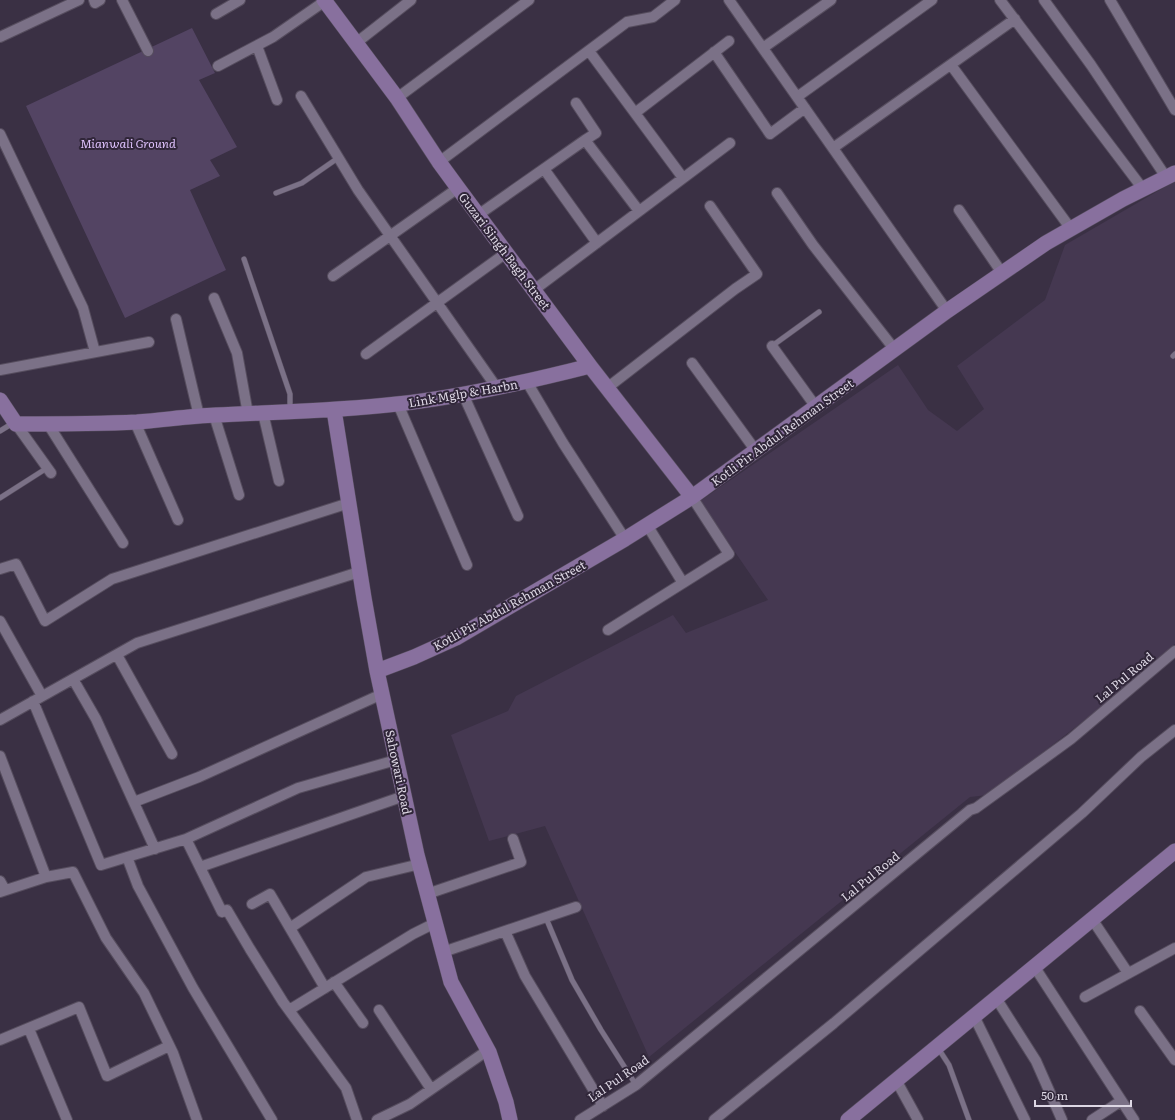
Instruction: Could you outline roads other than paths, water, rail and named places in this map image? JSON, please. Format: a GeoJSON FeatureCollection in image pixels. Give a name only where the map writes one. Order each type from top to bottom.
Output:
{"type":"FeatureCollection","features":[{"type":"Feature","properties":{"kind":"street"},"geometry":{"type":"LineString","coordinates":[[0,37],[79,0]]}},
{"type":"Feature","properties":{"kind":"street"},"geometry":{"type":"LineString","coordinates":[[94,0],[95,3],[100,0]]}},
{"type":"Feature","properties":{"kind":"street"},"geometry":{"type":"LineString","coordinates":[[122,0],[148,51]]}},
{"type":"Feature","properties":{"kind":"street"},"geometry":{"type":"LineString","coordinates":[[216,14],[240,0]]}},
{"type":"Feature","properties":{"kind":"street"},"geometry":{"type":"LineString","coordinates":[[218,66],[273,37],[325,0]]}},
{"type":"Feature","properties":{"kind":"street","name":"Guzari Singh Bagh Street"},"geometry":{"type":"LineString","coordinates":[[325,0],[396,98],[458,188],[590,366],[692,497]]}},
{"type":"Feature","properties":{"kind":"street"},"geometry":{"type":"LineString","coordinates":[[356,43],[411,0]]}},
{"type":"Feature","properties":{"kind":"street"},"geometry":{"type":"LineString","coordinates":[[396,98],[529,0]]}},
{"type":"Feature","properties":{"kind":"street"},"geometry":{"type":"LineString","coordinates":[[439,162],[627,22],[653,17],[675,0]]}},
{"type":"Feature","properties":{"kind":"street"},"geometry":{"type":"LineString","coordinates":[[729,0],[947,311]]}},
{"type":"Feature","properties":{"kind":"street"},"geometry":{"type":"LineString","coordinates":[[763,48],[831,0]]}},
{"type":"Feature","properties":{"kind":"street"},"geometry":{"type":"LineString","coordinates":[[797,97],[932,0]]}},
{"type":"Feature","properties":{"kind":"street"},"geometry":{"type":"LineString","coordinates":[[1000,0],[1143,189]]}},
{"type":"Feature","properties":{"kind":"street"},"geometry":{"type":"LineString","coordinates":[[1044,0],[1170,175]]}},
{"type":"Feature","properties":{"kind":"street"},"geometry":{"type":"LineString","coordinates":[[1110,0],[1175,110]]}},
{"type":"Feature","properties":{"kind":"street"},"geometry":{"type":"LineString","coordinates":[[833,148],[1015,20]]}},
{"type":"Feature","properties":{"kind":"street"},"geometry":{"type":"LineString","coordinates":[[635,113],[729,41]]}},
{"type":"Feature","properties":{"kind":"street"},"geometry":{"type":"LineString","coordinates":[[257,46],[277,100]]}},
{"type":"Feature","properties":{"kind":"street"},"geometry":{"type":"LineString","coordinates":[[589,51],[683,178]]}},
{"type":"Feature","properties":{"kind":"street"},"geometry":{"type":"LineString","coordinates":[[714,52],[770,134],[805,108]]}},
{"type":"Feature","properties":{"kind":"street"},"geometry":{"type":"LineString","coordinates":[[951,65],[1071,229]]}},
{"type":"Feature","properties":{"kind":"street"},"geometry":{"type":"LineString","coordinates":[[301,96],[358,190],[497,388]]}},
{"type":"Feature","properties":{"kind":"street"},"geometry":{"type":"LineString","coordinates":[[478,214],[596,133],[576,103]]}},
{"type":"Feature","properties":{"kind":"street"},"geometry":{"type":"LineString","coordinates":[[0,134],[4,154],[83,308],[94,352]]}},
{"type":"Feature","properties":{"kind":"street"},"geometry":{"type":"LineString","coordinates":[[585,140],[639,211]]}},
{"type":"Feature","properties":{"kind":"street"},"geometry":{"type":"LineString","coordinates":[[534,290],[730,143]]}},
{"type":"Feature","properties":{"kind":"street"},"geometry":{"type":"LineString","coordinates":[[544,169],[598,243]]}},
{"type":"Feature","properties":{"kind":"street","name":"Kotli Pir Abdul Rehman Street"},"geometry":{"type":"LineString","coordinates":[[377,671],[414,657],[456,638],[625,539],[692,497],[947,311],[1002,273],[1071,229],[1170,175]]}},
{"type":"Feature","properties":{"kind":"street"},"geometry":{"type":"LineString","coordinates":[[332,276],[458,188]]}},
{"type":"Feature","properties":{"kind":"street"},"geometry":{"type":"LineString","coordinates":[[777,192],[813,245],[895,350]]}},
{"type":"Feature","properties":{"kind":"street"},"geometry":{"type":"LineString","coordinates":[[607,388],[735,289],[757,274],[710,206]]}},
{"type":"Feature","properties":{"kind":"street"},"geometry":{"type":"LineString","coordinates":[[959,210],[1002,273]]}},
{"type":"Feature","properties":{"kind":"street"},"geometry":{"type":"LineString","coordinates":[[366,354],[506,253]]}},
{"type":"Feature","properties":{"kind":"street"},"geometry":{"type":"LineString","coordinates":[[214,298],[237,353],[255,413],[279,481]]}},
{"type":"Feature","properties":{"kind":"street"},"geometry":{"type":"LineString","coordinates":[[176,319],[199,416]]}},
{"type":"Feature","properties":{"kind":"street"},"geometry":{"type":"LineString","coordinates":[[0,370],[149,342]]}},
{"type":"Feature","properties":{"kind":"street"},"geometry":{"type":"LineString","coordinates":[[772,346],[816,407]]}},
{"type":"Feature","properties":{"kind":"street"},"geometry":{"type":"LineString","coordinates":[[692,363],[756,451]]}},
{"type":"Feature","properties":{"kind":"street","name":"Link Mglp & Harbn"},"geometry":{"type":"LineString","coordinates":[[16,423],[48,424],[135,422],[214,415],[334,410],[398,404],[497,388],[590,366]]}},
{"type":"Feature","properties":{"kind":"street"},"geometry":{"type":"LineString","coordinates":[[527,382],[563,443],[625,539]]}},
{"type":"Feature","properties":{"kind":"street"},"geometry":{"type":"LineString","coordinates":[[463,394],[518,516]]}},
{"type":"Feature","properties":{"kind":"street"},"geometry":{"type":"LineString","coordinates":[[0,400],[49,471]]}},
{"type":"Feature","properties":{"kind":"street"},"geometry":{"type":"LineString","coordinates":[[398,404],[467,565]]}},
{"type":"Feature","properties":{"kind":"street","name":"Sahowari Road"},"geometry":{"type":"LineString","coordinates":[[334,410],[377,671],[427,894],[451,982],[488,1050],[506,1102],[510,1120]]}},
{"type":"Feature","properties":{"kind":"street"},"geometry":{"type":"LineString","coordinates":[[214,415],[239,495]]}},
{"type":"Feature","properties":{"kind":"street"},"geometry":{"type":"LineString","coordinates":[[135,422],[178,520]]}},
{"type":"Feature","properties":{"kind":"street"},"geometry":{"type":"LineString","coordinates":[[48,424],[123,543]]}},
{"type":"Feature","properties":{"kind":"street"},"geometry":{"type":"LineString","coordinates":[[608,630],[729,554],[692,497]]}},
{"type":"Feature","properties":{"kind":"street"},"geometry":{"type":"LineString","coordinates":[[0,569],[16,564],[45,621],[112,579],[349,503]]}},
{"type":"Feature","properties":{"kind":"street"},"geometry":{"type":"LineString","coordinates":[[647,525],[683,583]]}},
{"type":"Feature","properties":{"kind":"street"},"geometry":{"type":"LineString","coordinates":[[0,720],[137,643],[360,572]]}},
{"type":"Feature","properties":{"kind":"street"},"geometry":{"type":"LineString","coordinates":[[0,621],[38,699],[101,865],[186,839],[298,788],[396,760]]}},
{"type":"Feature","properties":{"kind":"street","name":"Lal Pul Road"},"geometry":{"type":"LineString","coordinates":[[580,1120],[636,1085],[970,810],[976,808],[1071,739],[1175,651]]}},
{"type":"Feature","properties":{"kind":"street"},"geometry":{"type":"LineString","coordinates":[[116,655],[172,754]]}},
{"type":"Feature","properties":{"kind":"street"},"geometry":{"type":"LineString","coordinates":[[73,679],[96,719],[155,849]]}},
{"type":"Feature","properties":{"kind":"street"},"geometry":{"type":"LineString","coordinates":[[134,802],[199,777],[382,694]]}},
{"type":"Feature","properties":{"kind":"street"},"geometry":{"type":"LineString","coordinates":[[714,1120],[834,1023],[1082,813],[1141,757],[1175,730]]}},
{"type":"Feature","properties":{"kind":"street"},"geometry":{"type":"LineString","coordinates":[[0,756],[46,877]]}},
{"type":"Feature","properties":{"kind":"street"},"geometry":{"type":"LineString","coordinates":[[200,868],[404,796]]}},
{"type":"Feature","properties":{"kind":"street"},"geometry":{"type":"LineString","coordinates":[[186,839],[222,912],[227,910],[289,1010],[346,1088],[357,1120]]}},
{"type":"Feature","properties":{"kind":"street"},"geometry":{"type":"LineString","coordinates":[[427,894],[521,862],[513,839]]}},
{"type":"Feature","properties":{"kind":"street"},"geometry":{"type":"LineString","coordinates":[[848,1120],[1175,850]]}},
{"type":"Feature","properties":{"kind":"street"},"geometry":{"type":"LineString","coordinates":[[127,857],[138,886],[193,988],[272,1120]]}},
{"type":"Feature","properties":{"kind":"street"},"geometry":{"type":"LineString","coordinates":[[290,928],[366,877],[420,864]]}},
{"type":"Feature","properties":{"kind":"street"},"geometry":{"type":"LineString","coordinates":[[2,888],[73,872],[106,938],[144,993],[169,1046],[197,1120]]}},
{"type":"Feature","properties":{"kind":"street"},"geometry":{"type":"LineString","coordinates":[[252,904],[270,894],[325,988]]}},
{"type":"Feature","properties":{"kind":"street"},"geometry":{"type":"LineString","coordinates":[[443,952],[576,908]]}},
{"type":"Feature","properties":{"kind":"street"},"geometry":{"type":"LineString","coordinates":[[1092,919],[1128,973]]}},
{"type":"Feature","properties":{"kind":"street"},"geometry":{"type":"LineString","coordinates":[[289,1010],[413,934],[435,923]]}},
{"type":"Feature","properties":{"kind":"street"},"geometry":{"type":"LineString","coordinates":[[505,931],[525,976],[603,1106]]}},
{"type":"Feature","properties":{"kind":"street"},"geometry":{"type":"LineString","coordinates":[[1085,997],[1175,948]]}},
{"type":"Feature","properties":{"kind":"street"},"geometry":{"type":"LineString","coordinates":[[1034,966],[1134,1120]]}},
{"type":"Feature","properties":{"kind":"street"},"geometry":{"type":"LineString","coordinates":[[334,982],[363,1023]]}},
{"type":"Feature","properties":{"kind":"street"},"geometry":{"type":"LineString","coordinates":[[996,998],[1036,1061],[1062,1120]]}},
{"type":"Feature","properties":{"kind":"street"},"geometry":{"type":"LineString","coordinates":[[0,1040],[79,1007],[107,1076],[169,1046]]}},
{"type":"Feature","properties":{"kind":"street"},"geometry":{"type":"LineString","coordinates":[[379,1010],[431,1089]]}},
{"type":"Feature","properties":{"kind":"street"},"geometry":{"type":"LineString","coordinates":[[1140,1011],[1175,1060]]}},
{"type":"Feature","properties":{"kind":"street"},"geometry":{"type":"LineString","coordinates":[[974,1016],[1024,1120]]}},
{"type":"Feature","properties":{"kind":"street"},"geometry":{"type":"LineString","coordinates":[[29,1029],[67,1120]]}},
{"type":"Feature","properties":{"kind":"street"},"geometry":{"type":"LineString","coordinates":[[377,1120],[410,1104],[488,1050]]}},
{"type":"Feature","properties":{"kind":"street"},"geometry":{"type":"LineString","coordinates":[[896,1080],[918,1120]]}},
{"type":"Feature","properties":{"kind":"street"},"geometry":{"type":"LineString","coordinates":[[1092,1120],[1121,1101]]}},
{"type":"Feature","properties":{"kind":"lane"},"geometry":{"type":"LineString","coordinates":[[276,193],[302,183],[338,158]]}},
{"type":"Feature","properties":{"kind":"lane"},"geometry":{"type":"LineString","coordinates":[[244,259],[290,394],[290,412]]}},
{"type":"Feature","properties":{"kind":"lane"},"geometry":{"type":"LineString","coordinates":[[772,346],[819,312]]}},
{"type":"Feature","properties":{"kind":"lane"},"geometry":{"type":"LineString","coordinates":[[0,431],[16,423]]}},
{"type":"Feature","properties":{"kind":"lane"},"geometry":{"type":"LineString","coordinates":[[0,498],[49,471]]}},
{"type":"Feature","properties":{"kind":"lane"},"geometry":{"type":"LineString","coordinates":[[546,918],[572,980],[601,1030],[636,1085]]}},
{"type":"Feature","properties":{"kind":"lane"},"geometry":{"type":"LineString","coordinates":[[937,1046],[949,1065],[969,1120]]}},
{"type":"Feature","properties":{"kind":"park label","name":"Mianwali Ground"},"geometry":{"type":"Point","coordinates":[128,143]}}]}
